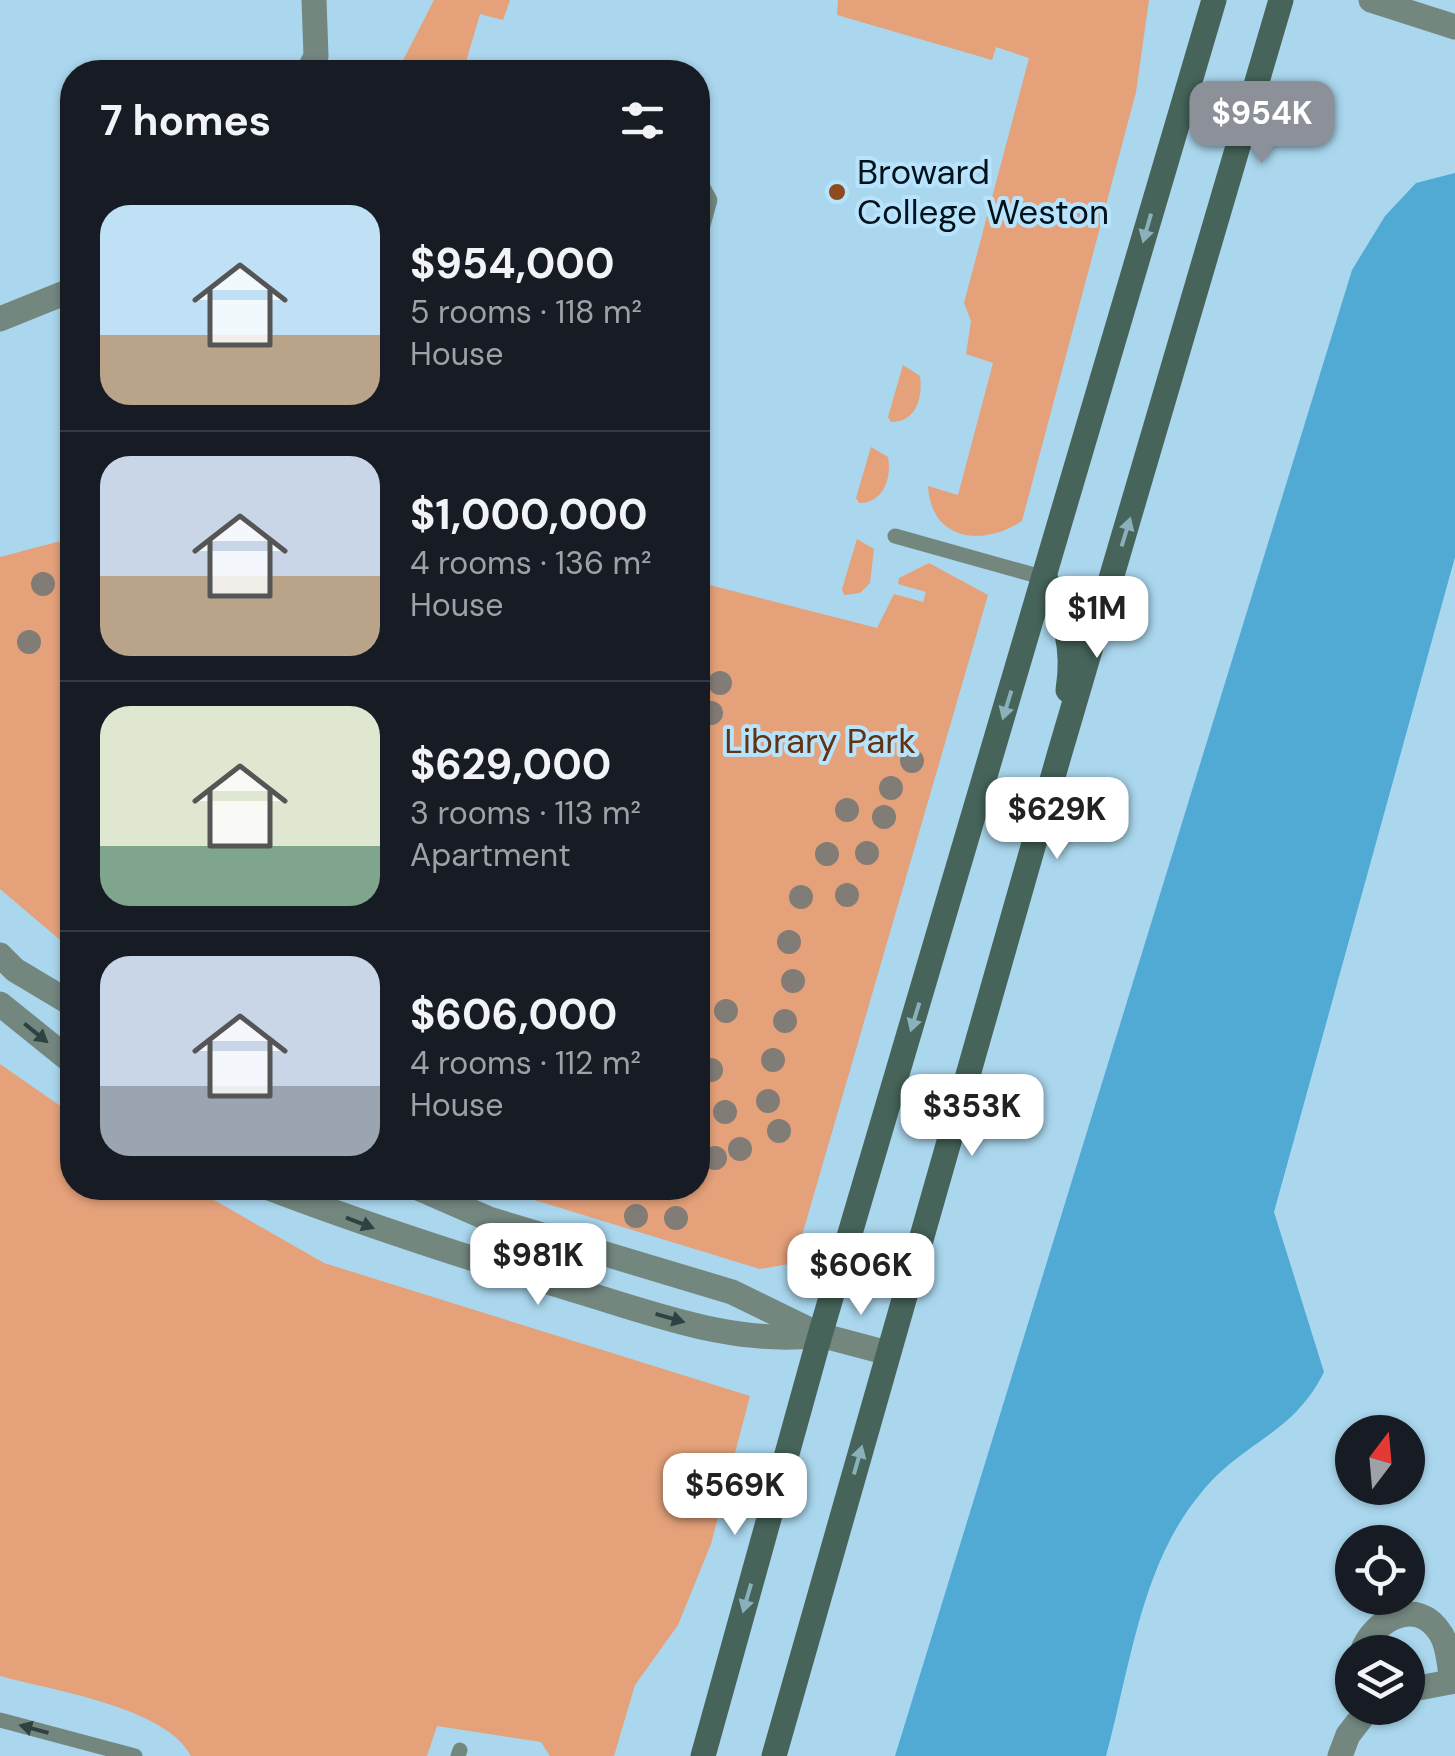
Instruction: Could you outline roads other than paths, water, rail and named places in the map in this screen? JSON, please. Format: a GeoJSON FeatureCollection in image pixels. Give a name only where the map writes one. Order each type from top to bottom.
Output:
{"type":"FeatureCollection","features":[{"type":"Feature","properties":{"kind":"main road"},"geometry":{"type":"LineString","coordinates":[[703,1756],[820,1335],[1214,0]]}},
{"type":"Feature","properties":{"kind":"main road"},"geometry":{"type":"LineString","coordinates":[[774,1756],[1058,759],[1281,0]]}},
{"type":"Feature","properties":{"kind":"main road"},"geometry":{"type":"LineString","coordinates":[[1045,578],[1063,609],[1069,641],[1070,677],[1058,759]]}},
{"type":"Feature","properties":{"kind":"street"},"geometry":{"type":"LineString","coordinates":[[314,0],[314,60]]}},
{"type":"Feature","properties":{"kind":"street"},"geometry":{"type":"LineString","coordinates":[[1371,0],[1455,26]]}},
{"type":"Feature","properties":{"kind":"street"},"geometry":{"type":"LineString","coordinates":[[0,318],[60,295]]}},
{"type":"Feature","properties":{"kind":"street"},"geometry":{"type":"LineString","coordinates":[[0,955],[15,970],[60,997]]}},
{"type":"Feature","properties":{"kind":"street"},"geometry":{"type":"LineString","coordinates":[[0,1004],[60,1052]]}},
{"type":"Feature","properties":{"kind":"street"},"geometry":{"type":"LineString","coordinates":[[301,1200],[390,1234],[672,1319],[748,1338],[820,1335]]}},
{"type":"Feature","properties":{"kind":"street"},"geometry":{"type":"LineString","coordinates":[[445,1200],[489,1219],[732,1292],[820,1335],[888,1353]]}},
{"type":"Feature","properties":{"kind":"street"},"geometry":{"type":"LineString","coordinates":[[1372,1635],[1379,1622],[1394,1614],[1431,1622],[1442,1635],[1454,1681],[1425,1687]]}},
{"type":"Feature","properties":{"kind":"street"},"geometry":{"type":"LineString","coordinates":[[1340,1756],[1356,1725]]}},
{"type":"Feature","properties":{"kind":"lane"},"geometry":{"type":"LineString","coordinates":[[895,536],[1045,578]]}},
{"type":"Feature","properties":{"kind":"lane"},"geometry":{"type":"LineString","coordinates":[[0,1720],[135,1756]]}},
{"type":"Feature","properties":{"kind":"water"},"geometry":{"type":"Polygon","coordinates":[[[1455,173],[1455,557],[1274,1212],[1324,1372],[1298,1410],[1217,1475],[1181,1521],[1164,1552],[1140,1618],[1106,1756],[895,1756],[1352,270],[1385,216],[1416,183],[1455,173]]]}},
{"type":"Feature","properties":{"kind":"place","name":"Broward College Weston"},"geometry":{"type":"Point","coordinates":[837,192]}},
{"type":"Feature","properties":{"kind":"park label","name":"Library Park"},"geometry":{"type":"Point","coordinates":[820,741]}}]}
